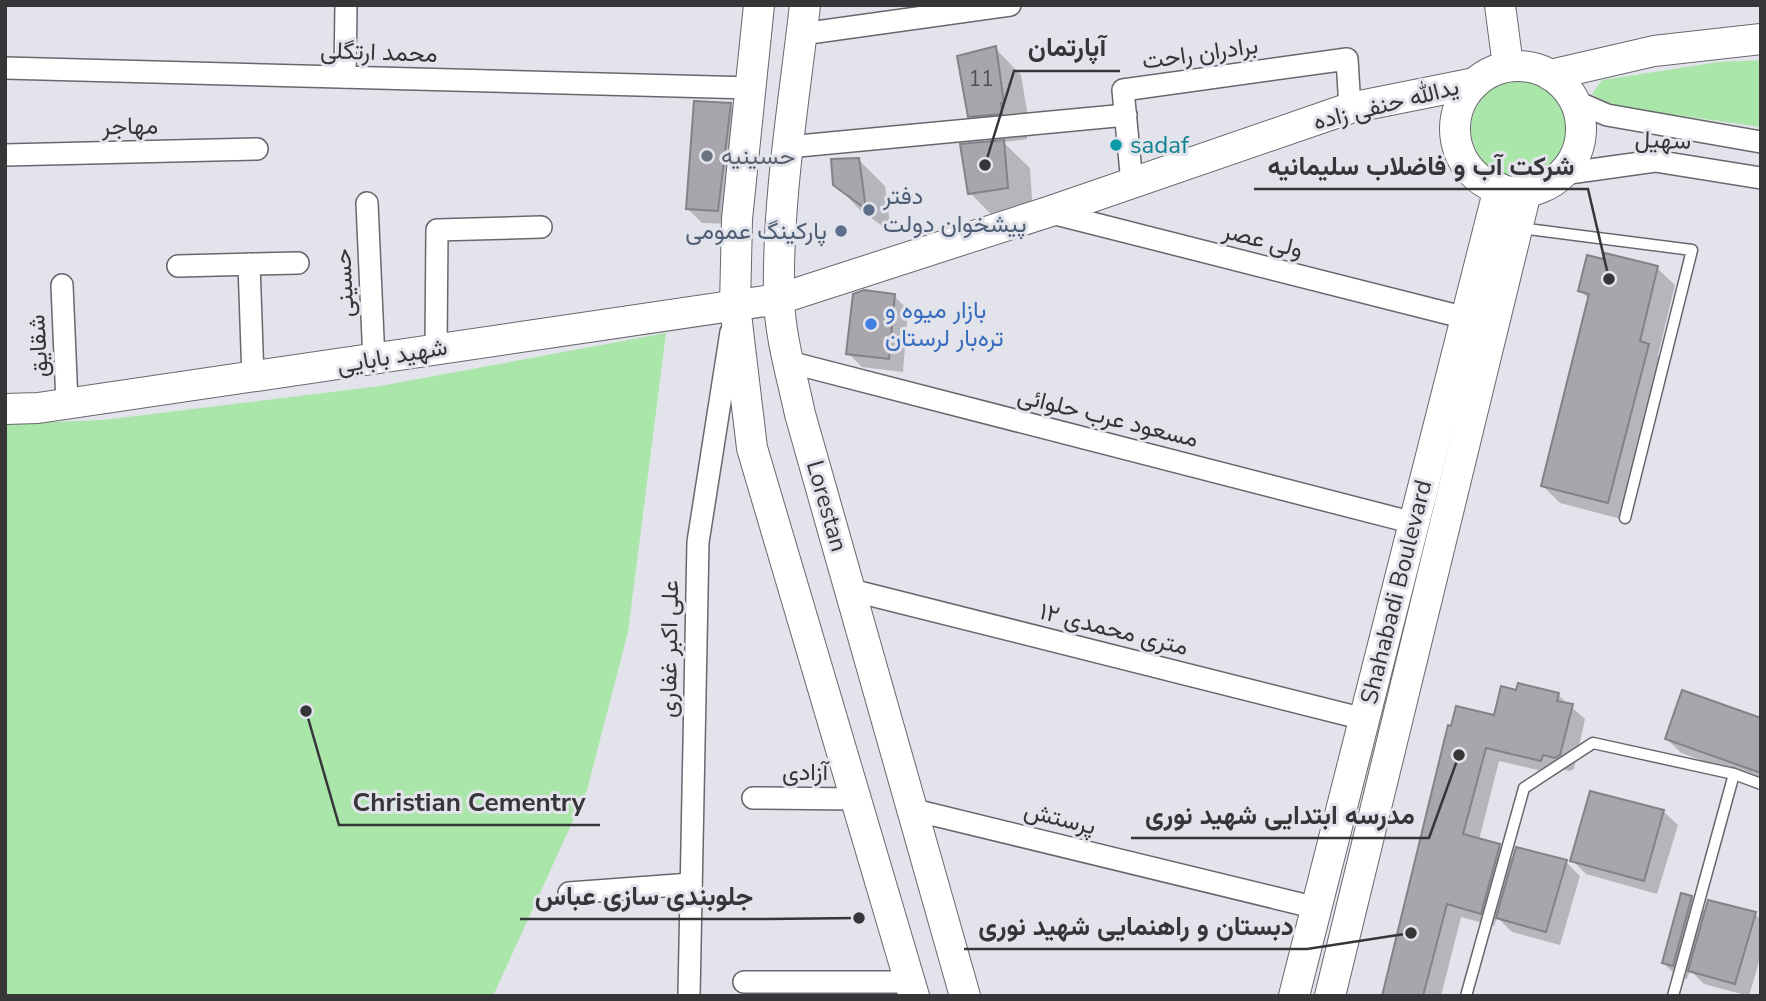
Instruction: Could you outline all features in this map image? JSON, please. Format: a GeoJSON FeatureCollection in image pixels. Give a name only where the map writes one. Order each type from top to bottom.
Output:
{"type":"FeatureCollection","features":[{"type":"Feature","properties":{"kind":"street"},"geometry":{"type":"LineString","coordinates":[[345,77],[346,5]]}},
{"type":"Feature","properties":{"kind":"street"},"geometry":{"type":"LineString","coordinates":[[744,982],[912,989],[752,448],[735,306],[737,219],[759,5]]}},
{"type":"Feature","properties":{"kind":"street"},"geometry":{"type":"LineString","coordinates":[[804,20],[1010,5]]}},
{"type":"Feature","properties":{"kind":"street"},"geometry":{"type":"LineString","coordinates":[[1500,5],[1508,66]]}},
{"type":"Feature","properties":{"kind":"street","name":"Lorestan"},"geometry":{"type":"LineString","coordinates":[[804,20],[788,147],[779,299],[789,362],[800,414],[965,996]]}},
{"type":"Feature","properties":{"kind":"street"},"geometry":{"type":"LineString","coordinates":[[1550,75],[1654,51],[1761,39]]}},
{"type":"Feature","properties":{"kind":"street","name":"برادران راحت"},"geometry":{"type":"LineString","coordinates":[[1126,115],[1123,90],[1347,59],[1350,108]]}},
{"type":"Feature","properties":{"kind":"street"},"geometry":{"type":"LineString","coordinates":[[1508,66],[1530,67],[1550,75],[1564,86],[1575,101],[1581,120],[1581,140],[1574,158],[1562,174],[1546,186],[1513,190],[1471,172],[1460,156],[1455,137],[1459,108],[1475,83],[1490,72],[1508,66]]}},
{"type":"Feature","properties":{"kind":"street","name":"محمد ارتگلی"},"geometry":{"type":"LineString","coordinates":[[5,68],[751,89]]}},
{"type":"Feature","properties":{"kind":"street","name":"یدالله حنفی زاده"},"geometry":{"type":"LineString","coordinates":[[779,299],[1048,212],[1350,108],[1475,83]]}},
{"type":"Feature","properties":{"kind":"street","name":"سهیل"},"geometry":{"type":"LineString","coordinates":[[1575,101],[1607,115],[1761,142]]}},
{"type":"Feature","properties":{"kind":"street"},"geometry":{"type":"LineString","coordinates":[[788,147],[1126,115],[1132,183]]}},
{"type":"Feature","properties":{"kind":"street","name":"مهاجر"},"geometry":{"type":"LineString","coordinates":[[5,155],[257,149]]}},
{"type":"Feature","properties":{"kind":"street","name":"سهیل"},"geometry":{"type":"LineString","coordinates":[[1562,174],[1655,161],[1761,178]]}},
{"type":"Feature","properties":{"kind":"street","name":"Shahabadi Boulevard"},"geometry":{"type":"LineString","coordinates":[[1330,996],[1518,228],[1513,190]]}},
{"type":"Feature","properties":{"kind":"street","name":"Shahabadi Boulevard"},"geometry":{"type":"LineString","coordinates":[[1294,996],[1466,318],[1513,190]]}},
{"type":"Feature","properties":{"kind":"street","name":"حسینی"},"geometry":{"type":"LineString","coordinates":[[367,203],[374,361]]}},
{"type":"Feature","properties":{"kind":"street","name":"ولی عصر"},"geometry":{"type":"LineString","coordinates":[[1048,212],[1466,318]]}},
{"type":"Feature","properties":{"kind":"street"},"geometry":{"type":"LineString","coordinates":[[436,348],[438,230],[541,227]]}},
{"type":"Feature","properties":{"kind":"street"},"geometry":{"type":"LineString","coordinates":[[178,266],[298,263]]}},
{"type":"Feature","properties":{"kind":"street"},"geometry":{"type":"LineString","coordinates":[[249,264],[253,378]]}},
{"type":"Feature","properties":{"kind":"street","name":"شقایق"},"geometry":{"type":"LineString","coordinates":[[62,285],[67,403]]}},
{"type":"Feature","properties":{"kind":"street","name":"شهید بابایی"},"geometry":{"type":"LineString","coordinates":[[5,409],[374,361],[436,348],[779,299]]}},
{"type":"Feature","properties":{"kind":"street","name":"علی اکبر غفاری"},"geometry":{"type":"LineString","coordinates":[[689,996],[698,542],[735,306]]}},
{"type":"Feature","properties":{"kind":"street","name":"مسعود عرب حلوائی"},"geometry":{"type":"LineString","coordinates":[[789,362],[1414,523]]}},
{"type":"Feature","properties":{"kind":"street","name":"۱۲ متری محمدی"},"geometry":{"type":"LineString","coordinates":[[851,590],[1364,719]]}},
{"type":"Feature","properties":{"kind":"street","name":"آزادی"},"geometry":{"type":"LineString","coordinates":[[752,798],[857,799]]}},
{"type":"Feature","properties":{"kind":"street","name":"پرستش"},"geometry":{"type":"LineString","coordinates":[[914,810],[1317,908]]}},
{"type":"Feature","properties":{"kind":"street"},"geometry":{"type":"LineString","coordinates":[[569,893],[691,884]]}},
{"type":"Feature","properties":{"kind":"lane"},"geometry":{"type":"LineString","coordinates":[[1518,228],[1692,250],[1625,518]]}},
{"type":"Feature","properties":{"kind":"lane"},"geometry":{"type":"LineString","coordinates":[[1466,996],[1524,788],[1593,743],[1734,774],[1761,784]]}},
{"type":"Feature","properties":{"kind":"lane"},"geometry":{"type":"LineString","coordinates":[[1673,996],[1734,774]]}},
{"type":"Feature","properties":{"kind":"green space"},"geometry":{"type":"Polygon","coordinates":[[[1761,60],[1761,127],[1611,106],[1592,94],[1602,80],[1719,62],[1761,60]]]}},
{"type":"Feature","properties":{"kind":"green space"},"geometry":{"type":"Polygon","coordinates":[[[1519,81],[1538,84],[1553,95],[1564,110],[1567,129],[1564,148],[1553,163],[1538,174],[1519,177],[1500,174],[1485,163],[1474,148],[1471,129],[1474,110],[1485,95],[1500,84],[1519,81]]]}},
{"type":"Feature","properties":{"kind":"green space"},"geometry":{"type":"Polygon","coordinates":[[[666,333],[628,632],[587,790],[493,996],[5,996],[5,424],[103,420],[380,386],[666,333]]]}},
{"type":"Feature","properties":{"kind":"building"},"geometry":{"type":"Polygon","coordinates":[[[996,46],[1004,103],[1001,103],[1002,114],[968,117],[957,56],[996,46]]]}},
{"type":"Feature","properties":{"kind":"building","name":"حسینیه"},"geometry":{"type":"Polygon","coordinates":[[[694,101],[731,103],[718,211],[686,209],[694,101]]]}},
{"type":"Feature","properties":{"kind":"building"},"geometry":{"type":"Polygon","coordinates":[[[1004,140],[1008,188],[968,194],[960,144],[1004,140]]]}},
{"type":"Feature","properties":{"kind":"building"},"geometry":{"type":"Polygon","coordinates":[[[859,158],[866,209],[833,185],[831,159],[859,158]]]}},
{"type":"Feature","properties":{"kind":"building"},"geometry":{"type":"Polygon","coordinates":[[[1605,253],[1658,266],[1640,341],[1649,344],[1608,503],[1541,486],[1589,294],[1578,291],[1587,255],[1603,259],[1605,253]]]}},
{"type":"Feature","properties":{"kind":"building","name":"بازار میوه و تره‌بار لرستان"},"geometry":{"type":"Polygon","coordinates":[[[864,290],[895,294],[889,359],[846,354],[853,294],[864,290]]]}},
{"type":"Feature","properties":{"kind":"building"},"geometry":{"type":"Polygon","coordinates":[[[1518,683],[1559,693],[1557,701],[1573,704],[1560,755],[1555,758],[1543,755],[1541,761],[1486,748],[1463,834],[1500,844],[1481,914],[1447,904],[1423,996],[1382,996],[1448,725],[1451,726],[1456,706],[1494,715],[1501,686],[1516,690],[1518,683]]]}},
{"type":"Feature","properties":{"kind":"building"},"geometry":{"type":"Polygon","coordinates":[[[1682,690],[1761,718],[1761,773],[1665,739],[1682,690]]]}},
{"type":"Feature","properties":{"kind":"building"},"geometry":{"type":"Polygon","coordinates":[[[1590,791],[1664,810],[1644,881],[1570,861],[1590,791]]]}},
{"type":"Feature","properties":{"kind":"building"},"geometry":{"type":"Polygon","coordinates":[[[1516,847],[1567,860],[1546,932],[1496,918],[1516,847]]]}},
{"type":"Feature","properties":{"kind":"building"},"geometry":{"type":"Polygon","coordinates":[[[1681,893],[1692,896],[1673,966],[1662,963],[1681,893]]]}},
{"type":"Feature","properties":{"kind":"building"},"geometry":{"type":"Polygon","coordinates":[[[1708,900],[1756,912],[1735,984],[1688,971],[1708,900]]]}},
{"type":"Feature","properties":{"kind":"place","name":"sadaf"},"geometry":{"type":"Point","coordinates":[1116,145]}},
{"type":"Feature","properties":{"kind":"place","name":"حسینیه"},"geometry":{"type":"Point","coordinates":[707,156]}},
{"type":"Feature","properties":{"kind":"place","name":"آپارتمان"},"geometry":{"type":"Point","coordinates":[985,165]}},
{"type":"Feature","properties":{"kind":"place","name":"دفتر پیشخوان دولت"},"geometry":{"type":"Point","coordinates":[869,210]}},
{"type":"Feature","properties":{"kind":"place","name":"پارکینگ عمومی"},"geometry":{"type":"Point","coordinates":[841,231]}},
{"type":"Feature","properties":{"kind":"place","name":"شرکت آب و فاضلاب سلیمانیه"},"geometry":{"type":"Point","coordinates":[1609,279]}},
{"type":"Feature","properties":{"kind":"place","name":"بازار میوه و تره‌بار لرستان"},"geometry":{"type":"Point","coordinates":[871,324]}},
{"type":"Feature","properties":{"kind":"place","name":"Christian Cementry"},"geometry":{"type":"Point","coordinates":[306,711]}},
{"type":"Feature","properties":{"kind":"place","name":"مدرسه ابتدایی شهید نوری"},"geometry":{"type":"Point","coordinates":[1459,755]}},
{"type":"Feature","properties":{"kind":"place","name":"جلوبندی سازی عباس"},"geometry":{"type":"Point","coordinates":[859,918]}},
{"type":"Feature","properties":{"kind":"place","name":"دبستان و راهنمایی شهید نوری"},"geometry":{"type":"Point","coordinates":[1411,933]}}]}
